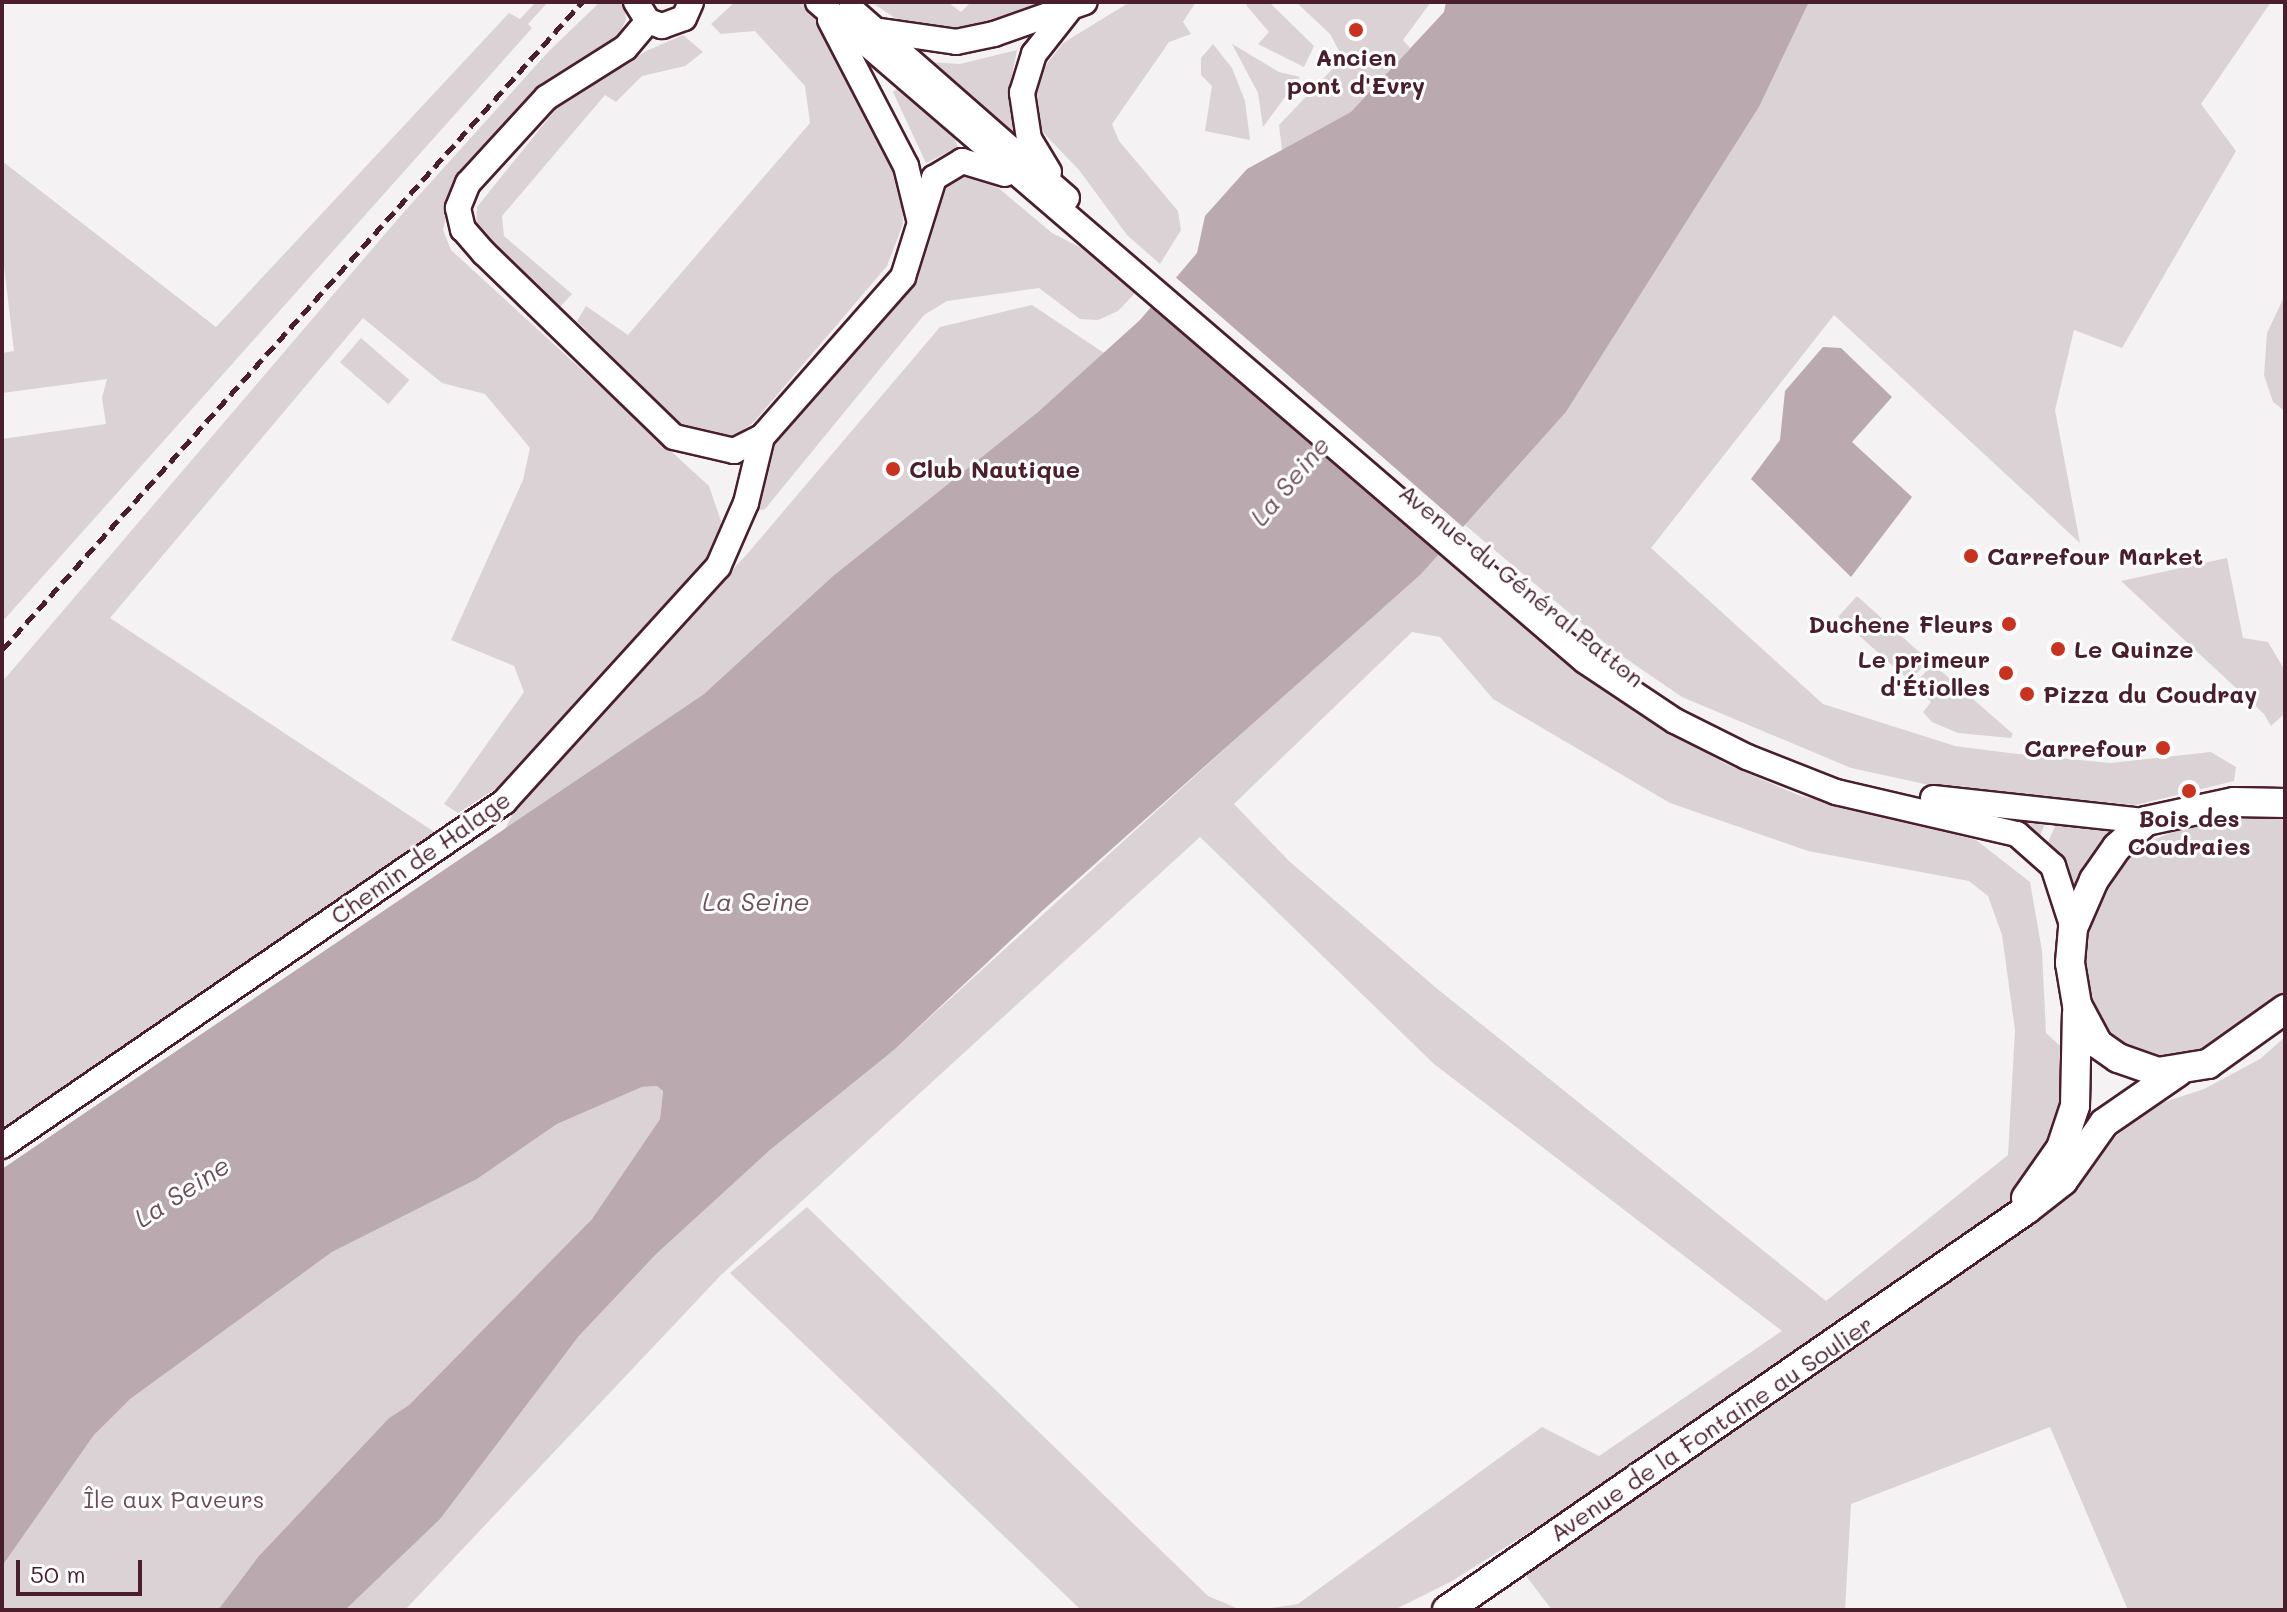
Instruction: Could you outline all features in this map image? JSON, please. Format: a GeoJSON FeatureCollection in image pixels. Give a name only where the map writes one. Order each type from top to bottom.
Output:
{"type":"FeatureCollection","features":[{"type":"Feature","properties":{"kind":"main road"},"geometry":{"type":"LineString","coordinates":[[691,2],[677,23],[662,26],[642,12],[625,48],[546,98],[468,183],[458,208],[463,229],[484,253],[674,437],[734,451],[762,437],[903,277],[934,178],[962,161],[988,165],[1025,183]]}},
{"type":"Feature","properties":{"kind":"main road"},"geometry":{"type":"LineString","coordinates":[[827,3],[875,29],[1063,194],[1105,241]]}},
{"type":"Feature","properties":{"kind":"main road"},"geometry":{"type":"LineString","coordinates":[[827,3],[1025,183],[1105,241]]}},
{"type":"Feature","properties":{"kind":"main road"},"geometry":{"type":"LineString","coordinates":[[827,3],[906,166],[920,223]]}},
{"type":"Feature","properties":{"kind":"main road"},"geometry":{"type":"LineString","coordinates":[[875,29],[929,42],[956,42],[1076,7]]}},
{"type":"Feature","properties":{"kind":"main road"},"geometry":{"type":"LineString","coordinates":[[1063,194],[1029,139],[1022,93],[1034,54],[1076,7]]}},
{"type":"Feature","properties":{"kind":"main road","name":"Avenue du Général Patton"},"geometry":{"type":"LineString","coordinates":[[1105,241],[1508,588],[1585,661],[1675,721],[1747,757],[1836,792],[2017,834],[2053,866],[2073,928]]}},
{"type":"Feature","properties":{"kind":"main road","name":"Chemin de Halage"},"geometry":{"type":"LineString","coordinates":[[2,1146],[504,802],[718,567],[746,503],[762,437]]}},
{"type":"Feature","properties":{"kind":"main road"},"geometry":{"type":"LineString","coordinates":[[734,451],[746,503]]}},
{"type":"Feature","properties":{"kind":"main road","name":"Avenue du Général Patton"},"geometry":{"type":"LineString","coordinates":[[1508,588],[1681,709],[1840,779],[1952,802],[2146,821]]}},
{"type":"Feature","properties":{"kind":"main road"},"geometry":{"type":"LineString","coordinates":[[2285,803],[2234,802],[2146,821],[2105,863],[2073,928],[2070,963],[2077,1005],[2098,1044],[2118,1058],[2158,1072],[2178,1072],[2208,1064],[2285,1009]]}},
{"type":"Feature","properties":{"kind":"main road","name":"Avenue de la Fontaine au Soulier"},"geometry":{"type":"LineString","coordinates":[[1975,1245],[2031,1193],[2061,1148],[2075,1106],[2077,1005]]}},
{"type":"Feature","properties":{"kind":"main road","name":"Avenue de la Fontaine au Soulier"},"geometry":{"type":"LineString","coordinates":[[1447,1610],[2063,1181],[2104,1123],[2178,1072]]}},
{"type":"Feature","properties":{"kind":"green space"},"geometry":{"type":"Polygon","coordinates":[[[536,2],[548,2],[528,24],[532,28],[2,622],[2,439],[106,424],[102,398],[107,379],[2,393],[2,353],[14,351],[2,249],[2,161],[216,327],[509,13],[520,19],[536,2]]]}},
{"type":"Feature","properties":{"kind":"green space"},"geometry":{"type":"Polygon","coordinates":[[[600,2],[624,2],[626,19],[616,43],[547,83],[509,118],[456,178],[443,230],[451,250],[709,486],[721,521],[720,548],[503,784],[458,813],[444,804],[524,692],[514,666],[451,640],[523,480],[530,448],[485,394],[442,383],[363,318],[110,618],[436,833],[2,1134],[2,682],[403,213],[548,52],[600,2]]]}},
{"type":"Feature","properties":{"kind":"green space"},"geometry":{"type":"Polygon","coordinates":[[[735,2],[806,2],[821,18],[885,142],[902,185],[903,224],[887,266],[754,422],[731,439],[706,438],[682,426],[577,321],[586,306],[628,335],[810,123],[805,86],[755,31],[721,34],[711,24],[735,2]]]}},
{"type":"Feature","properties":{"kind":"green space"},"geometry":{"type":"Polygon","coordinates":[[[871,2],[949,3],[961,12],[971,2],[1051,2],[1011,24],[948,34],[895,18],[871,2]]]}},
{"type":"Feature","properties":{"kind":"green space"},"geometry":{"type":"Polygon","coordinates":[[[1130,2],[1196,2],[1183,22],[1191,34],[1169,42],[1112,124],[1119,141],[1178,211],[1181,230],[1160,264],[1127,235],[1079,170],[1035,124],[1033,82],[1063,43],[1130,2]]]}},
{"type":"Feature","properties":{"kind":"green space"},"geometry":{"type":"Polygon","coordinates":[[[1249,2],[1269,2],[1314,46],[1304,67],[1258,44],[1269,32],[1246,5],[1249,2]]]}},
{"type":"Feature","properties":{"kind":"green space"},"geometry":{"type":"Polygon","coordinates":[[[1296,2],[1431,2],[1403,40],[1410,48],[1351,114],[1282,150],[1279,125],[1343,58],[1330,34],[1296,2]]]}},
{"type":"Feature","properties":{"kind":"green space"},"geometry":{"type":"Polygon","coordinates":[[[1809,2],[2271,2],[2201,104],[2236,151],[2122,348],[2074,330],[2055,410],[2080,543],[1834,315],[1651,548],[1823,704],[1955,746],[2009,753],[2110,763],[2211,752],[2236,767],[2234,781],[2136,805],[1984,791],[1980,796],[1851,768],[1682,697],[1612,649],[1465,525],[1566,412],[1759,107],[1809,2]]]}},
{"type":"Feature","properties":{"kind":"green space"},"geometry":{"type":"Polygon","coordinates":[[[683,35],[703,52],[685,66],[642,76],[616,102],[605,95],[502,216],[504,236],[572,294],[558,309],[476,229],[477,207],[556,109],[646,51],[683,35]]]}},
{"type":"Feature","properties":{"kind":"green space"},"geometry":{"type":"Polygon","coordinates":[[[1213,44],[1232,68],[1245,101],[1250,140],[1205,131],[1212,86],[1201,75],[1201,58],[1213,44]]]}},
{"type":"Feature","properties":{"kind":"green space"},"geometry":{"type":"Polygon","coordinates":[[[1232,44],[1279,72],[1300,77],[1263,127],[1258,93],[1232,44]]]}},
{"type":"Feature","properties":{"kind":"green space"},"geometry":{"type":"Polygon","coordinates":[[[1017,50],[1009,90],[1016,134],[930,62],[960,64],[1017,50]]]}},
{"type":"Feature","properties":{"kind":"green space"},"geometry":{"type":"Polygon","coordinates":[[[900,86],[951,130],[958,147],[926,163],[893,92],[900,86]]]}},
{"type":"Feature","properties":{"kind":"green space"},"geometry":{"type":"Polygon","coordinates":[[[964,172],[990,181],[1052,233],[1093,254],[1137,291],[1118,311],[1098,320],[1080,319],[1039,288],[947,301],[924,315],[765,509],[753,512],[767,446],[912,285],[940,192],[952,176],[964,172]]]}},
{"type":"Feature","properties":{"kind":"green space"},"geometry":{"type":"Polygon","coordinates":[[[2285,295],[2285,411],[2273,402],[2264,375],[2267,333],[2285,295]]]}},
{"type":"Feature","properties":{"kind":"green space","name":"Club Nautique"},"geometry":{"type":"Polygon","coordinates":[[[1032,305],[1104,353],[1038,412],[833,576],[704,694],[505,829],[520,800],[748,553],[940,327],[1032,305]]]}},
{"type":"Feature","properties":{"kind":"green space"},"geometry":{"type":"Polygon","coordinates":[[[361,338],[409,380],[388,404],[340,362],[361,338]]]}},
{"type":"Feature","properties":{"kind":"green space"},"geometry":{"type":"Polygon","coordinates":[[[1441,552],[1613,698],[1724,763],[1798,795],[1976,840],[2030,882],[2042,951],[2046,1033],[2068,1053],[2066,1129],[2013,1205],[1609,1482],[1452,1581],[1394,1610],[1259,1610],[1298,1604],[1542,1427],[1599,1456],[1782,1331],[1434,1064],[1200,837],[721,1275],[405,1610],[345,1610],[578,1337],[655,1254],[770,1150],[894,1050],[1441,552]],[[1412,632],[1234,804],[1289,861],[1435,987],[1826,1301],[2008,1155],[2015,1030],[2002,935],[1988,896],[1969,881],[1808,851],[1670,803],[1493,699],[1440,637],[1412,632]]]}},
{"type":"Feature","properties":{"kind":"green space"},"geometry":{"type":"Polygon","coordinates":[[[2227,558],[2243,638],[2268,642],[2284,669],[2285,713],[2271,726],[2264,714],[2121,581],[2227,558]]]}},
{"type":"Feature","properties":{"kind":"green space"},"geometry":{"type":"Polygon","coordinates":[[[1857,596],[1928,660],[1910,681],[1838,617],[1857,596]]]}},
{"type":"Feature","properties":{"kind":"green space"},"geometry":{"type":"Polygon","coordinates":[[[1933,664],[2013,734],[2011,738],[1958,733],[1932,722],[1923,712],[1931,702],[1914,684],[1933,664]]]}},
{"type":"Feature","properties":{"kind":"green space"},"geometry":{"type":"Polygon","coordinates":[[[2005,814],[2047,819],[2039,838],[2002,821],[2005,814]]]}},
{"type":"Feature","properties":{"kind":"green space"},"geometry":{"type":"Polygon","coordinates":[[[2285,814],[2285,993],[2226,1039],[2177,1057],[2160,1058],[2108,1036],[2087,997],[2082,952],[2090,912],[2113,873],[2146,843],[2187,826],[2246,815],[2285,814]]]}},
{"type":"Feature","properties":{"kind":"green space"},"geometry":{"type":"Polygon","coordinates":[[[2058,820],[2110,826],[2113,833],[2076,886],[2048,842],[2058,820]]]}},
{"type":"Feature","properties":{"kind":"green space"},"geometry":{"type":"Polygon","coordinates":[[[2285,1037],[2285,1610],[2128,1610],[2050,1427],[1851,1504],[1845,1610],[1552,1610],[1523,1572],[1925,1297],[2152,1106],[2204,1089],[2260,1059],[2285,1037]]]}},
{"type":"Feature","properties":{"kind":"green space","name":"Île aux Paveurs"},"geometry":{"type":"Polygon","coordinates":[[[657,1086],[663,1090],[660,1119],[592,1219],[409,1405],[389,1418],[258,1557],[218,1610],[2,1610],[3,1564],[94,1435],[129,1399],[332,1252],[477,1179],[557,1124],[642,1087],[657,1086]]]}},
{"type":"Feature","properties":{"kind":"green space"},"geometry":{"type":"Polygon","coordinates":[[[807,1207],[1208,1596],[1241,1610],[1081,1610],[730,1273],[807,1207]]]}},
{"type":"Feature","properties":{"kind":"water","name":"La Seine"},"geometry":{"type":"Polygon","coordinates":[[[1446,2],[1809,2],[1759,107],[1566,412],[1421,574],[1042,911],[894,1050],[770,1150],[656,1254],[578,1337],[440,1519],[345,1610],[218,1610],[258,1557],[389,1418],[409,1405],[592,1219],[660,1119],[663,1091],[657,1086],[642,1087],[557,1124],[477,1179],[332,1252],[130,1399],[94,1435],[2,1566],[2,1169],[704,694],[833,576],[1038,412],[1140,320],[1197,253],[1205,216],[1247,169],[1351,112],[1444,12],[1446,2]]]}},
{"type":"Feature","properties":{"kind":"water"},"geometry":{"type":"Polygon","coordinates":[[[1823,347],[1841,348],[1892,397],[1852,442],[1912,497],[1851,577],[1751,479],[1780,440],[1785,391],[1823,347]]]}},
{"type":"Feature","properties":{"kind":"pier"},"geometry":{"type":"Polygon","coordinates":[[[1173,275],[1467,530],[1443,557],[1149,302],[1173,275]]]}},
{"type":"Feature","properties":{"kind":"railway"},"geometry":{"type":"LineString","coordinates":[[2,650],[582,2]]}},
{"type":"Feature","properties":{"kind":"place","name":"Ancien pont d'Evry"},"geometry":{"type":"Point","coordinates":[1356,30]}},
{"type":"Feature","properties":{"kind":"place","name":"Club Nautique"},"geometry":{"type":"Point","coordinates":[893,469]}},
{"type":"Feature","properties":{"kind":"place","name":"Carrefour Market"},"geometry":{"type":"Point","coordinates":[1971,556]}},
{"type":"Feature","properties":{"kind":"place","name":"Duchene Fleurs"},"geometry":{"type":"Point","coordinates":[2009,624]}},
{"type":"Feature","properties":{"kind":"place","name":"Le Quinze"},"geometry":{"type":"Point","coordinates":[2058,649]}},
{"type":"Feature","properties":{"kind":"place","name":"Le primeur d'Étiolles"},"geometry":{"type":"Point","coordinates":[2006,673]}},
{"type":"Feature","properties":{"kind":"place","name":"Pizza du Coudray"},"geometry":{"type":"Point","coordinates":[2027,694]}},
{"type":"Feature","properties":{"kind":"place","name":"Carrefour"},"geometry":{"type":"Point","coordinates":[2163,748]}},
{"type":"Feature","properties":{"kind":"place","name":"Bois des Coudraies"},"geometry":{"type":"Point","coordinates":[2189,791]}}]}
